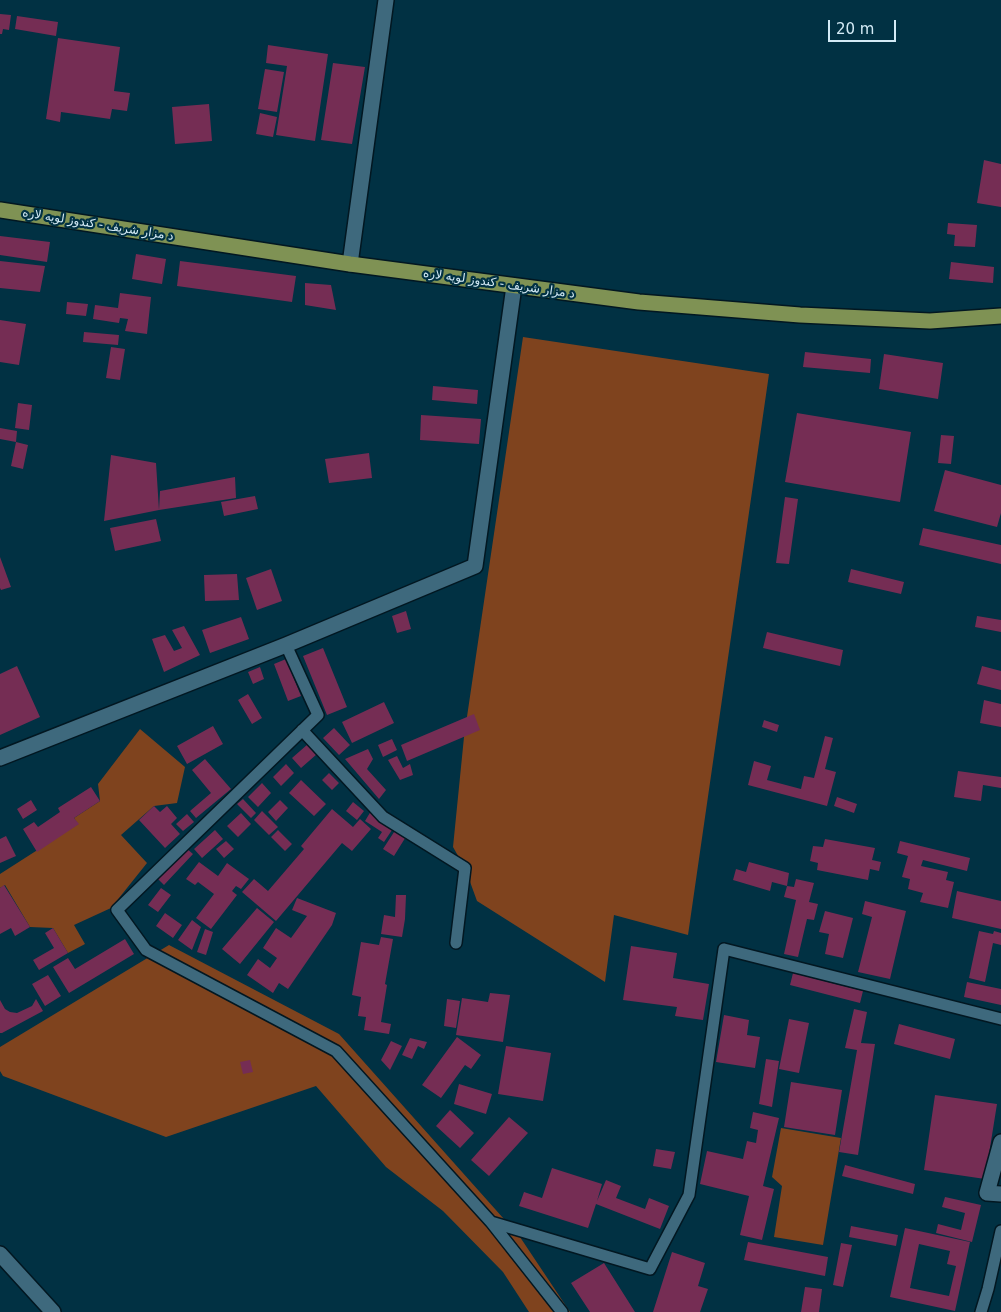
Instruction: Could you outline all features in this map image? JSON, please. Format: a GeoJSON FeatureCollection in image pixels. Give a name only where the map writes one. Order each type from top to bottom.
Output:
{"type":"FeatureCollection","features":[{"type":"Feature","properties":{"kind":"main road","name":"د مزار شریف - کندوز لویه لاره"},"geometry":{"type":"LineString","coordinates":[[0,210],[350,264],[639,302],[800,315],[930,321],[1001,316]]}},
{"type":"Feature","properties":{"kind":"street"},"geometry":{"type":"LineString","coordinates":[[350,264],[386,0]]}},
{"type":"Feature","properties":{"kind":"street"},"geometry":{"type":"LineString","coordinates":[[0,758],[286,645],[474,566],[514,286]]}},
{"type":"Feature","properties":{"kind":"street"},"geometry":{"type":"LineString","coordinates":[[1001,1142],[987,1193],[1001,1194]]}},
{"type":"Feature","properties":{"kind":"street"},"geometry":{"type":"LineString","coordinates":[[0,1254],[53,1312]]}},
{"type":"Feature","properties":{"kind":"lane"},"geometry":{"type":"LineString","coordinates":[[286,645],[318,715],[117,910],[146,950],[336,1051],[491,1222],[562,1312]]}},
{"type":"Feature","properties":{"kind":"lane"},"geometry":{"type":"LineString","coordinates":[[302,730],[382,817],[465,868],[456,943]]}},
{"type":"Feature","properties":{"kind":"lane"},"geometry":{"type":"LineString","coordinates":[[491,1222],[650,1269],[689,1195],[724,950],[1001,1019]]}},
{"type":"Feature","properties":{"kind":"lane"},"geometry":{"type":"LineString","coordinates":[[981,1312],[1001,1231]]}},
{"type":"Feature","properties":{"kind":"shaded area"},"geometry":{"type":"Polygon","coordinates":[[[523,337],[769,374],[688,935],[614,915],[605,982],[477,901],[465,868],[453,847],[464,737],[523,337]]]}},
{"type":"Feature","properties":{"kind":"shaded area"},"geometry":{"type":"Polygon","coordinates":[[[140,729],[185,767],[177,803],[154,806],[121,835],[147,863],[111,908],[74,925],[85,944],[68,953],[53,928],[30,927],[5,885],[0,888],[0,874],[78,824],[74,818],[100,801],[98,784],[140,729]]]}},
{"type":"Feature","properties":{"kind":"shaded area"},"geometry":{"type":"Polygon","coordinates":[[[169,945],[339,1034],[520,1237],[570,1312],[529,1312],[503,1272],[443,1211],[386,1167],[316,1086],[166,1137],[3,1076],[0,1071],[0,1047],[169,945]]]}},
{"type":"Feature","properties":{"kind":"shaded area"},"geometry":{"type":"Polygon","coordinates":[[[781,1128],[841,1138],[823,1245],[774,1237],[782,1186],[772,1177],[781,1128]]]}},
{"type":"Feature","properties":{"kind":"building"},"geometry":{"type":"Polygon","coordinates":[[[0,14],[11,15],[9,30],[3,29],[2,34],[0,34],[0,14]]]}},
{"type":"Feature","properties":{"kind":"building"},"geometry":{"type":"Polygon","coordinates":[[[17,16],[58,22],[56,36],[15,29],[17,16]]]}},
{"type":"Feature","properties":{"kind":"building"},"geometry":{"type":"Polygon","coordinates":[[[58,38],[120,47],[114,91],[130,93],[127,111],[112,109],[110,119],[61,112],[60,122],[46,119],[58,38]]]}},
{"type":"Feature","properties":{"kind":"building"},"geometry":{"type":"Polygon","coordinates":[[[268,45],[328,54],[315,141],[276,135],[287,66],[266,63],[268,45]]]}},
{"type":"Feature","properties":{"kind":"building"},"geometry":{"type":"Polygon","coordinates":[[[333,63],[365,67],[352,144],[321,140],[333,63]]]}},
{"type":"Feature","properties":{"kind":"building"},"geometry":{"type":"Polygon","coordinates":[[[265,69],[284,72],[277,112],[258,109],[265,69]]]}},
{"type":"Feature","properties":{"kind":"building"},"geometry":{"type":"Polygon","coordinates":[[[209,104],[212,141],[175,144],[172,107],[209,104]]]}},
{"type":"Feature","properties":{"kind":"building"},"geometry":{"type":"Polygon","coordinates":[[[260,113],[277,117],[273,137],[256,134],[260,113]]]}},
{"type":"Feature","properties":{"kind":"building"},"geometry":{"type":"Polygon","coordinates":[[[984,160],[1001,164],[1001,207],[977,203],[984,160]]]}},
{"type":"Feature","properties":{"kind":"building"},"geometry":{"type":"Polygon","coordinates":[[[948,223],[977,225],[975,247],[954,246],[955,235],[947,234],[948,223]]]}},
{"type":"Feature","properties":{"kind":"building"},"geometry":{"type":"Polygon","coordinates":[[[0,236],[50,242],[47,262],[0,255],[0,236]]]}},
{"type":"Feature","properties":{"kind":"building"},"geometry":{"type":"Polygon","coordinates":[[[136,254],[166,259],[162,284],[132,279],[136,254]]]}},
{"type":"Feature","properties":{"kind":"building"},"geometry":{"type":"Polygon","coordinates":[[[0,261],[45,266],[40,292],[0,288],[0,261]]]}},
{"type":"Feature","properties":{"kind":"building"},"geometry":{"type":"Polygon","coordinates":[[[180,261],[296,276],[292,302],[177,286],[180,261]]]}},
{"type":"Feature","properties":{"kind":"building"},"geometry":{"type":"Polygon","coordinates":[[[951,262],[994,267],[993,283],[949,279],[951,262]]]}},
{"type":"Feature","properties":{"kind":"building"},"geometry":{"type":"Polygon","coordinates":[[[305,283],[331,285],[336,310],[305,305],[305,283]]]}},
{"type":"Feature","properties":{"kind":"building"},"geometry":{"type":"Polygon","coordinates":[[[120,293],[151,297],[147,334],[125,331],[128,319],[120,318],[119,323],[93,319],[95,305],[118,308],[120,293]]]}},
{"type":"Feature","properties":{"kind":"building"},"geometry":{"type":"Polygon","coordinates":[[[67,302],[88,304],[86,316],[66,314],[67,302]]]}},
{"type":"Feature","properties":{"kind":"building"},"geometry":{"type":"Polygon","coordinates":[[[0,320],[26,324],[19,365],[0,362],[0,320]]]}},
{"type":"Feature","properties":{"kind":"building"},"geometry":{"type":"Polygon","coordinates":[[[84,332],[119,335],[118,345],[83,342],[84,332]]]}},
{"type":"Feature","properties":{"kind":"building"},"geometry":{"type":"Polygon","coordinates":[[[111,347],[125,349],[120,380],[106,378],[111,347]]]}},
{"type":"Feature","properties":{"kind":"building"},"geometry":{"type":"Polygon","coordinates":[[[805,352],[871,359],[870,373],[803,367],[805,352]]]}},
{"type":"Feature","properties":{"kind":"building"},"geometry":{"type":"Polygon","coordinates":[[[884,354],[943,363],[938,399],[879,389],[884,354]]]}},
{"type":"Feature","properties":{"kind":"building"},"geometry":{"type":"Polygon","coordinates":[[[433,386],[478,390],[477,404],[432,400],[433,386]]]}},
{"type":"Feature","properties":{"kind":"building"},"geometry":{"type":"Polygon","coordinates":[[[18,403],[32,405],[29,430],[15,428],[18,403]]]}},
{"type":"Feature","properties":{"kind":"building"},"geometry":{"type":"Polygon","coordinates":[[[797,413],[911,432],[900,502],[785,482],[797,413]]]}},
{"type":"Feature","properties":{"kind":"building"},"geometry":{"type":"Polygon","coordinates":[[[421,415],[481,419],[479,444],[420,440],[421,415]]]}},
{"type":"Feature","properties":{"kind":"building"},"geometry":{"type":"Polygon","coordinates":[[[0,428],[17,431],[16,442],[0,439],[0,428]]]}},
{"type":"Feature","properties":{"kind":"building"},"geometry":{"type":"Polygon","coordinates":[[[941,435],[954,436],[951,464],[938,463],[941,435]]]}},
{"type":"Feature","properties":{"kind":"building"},"geometry":{"type":"Polygon","coordinates":[[[16,442],[28,445],[23,469],[11,466],[16,442]]]}},
{"type":"Feature","properties":{"kind":"building"},"geometry":{"type":"Polygon","coordinates":[[[369,453],[372,478],[329,483],[325,459],[369,453]]]}},
{"type":"Feature","properties":{"kind":"building"},"geometry":{"type":"Polygon","coordinates":[[[111,455],[156,463],[159,510],[104,521],[111,455]]]}},
{"type":"Feature","properties":{"kind":"building"},"geometry":{"type":"Polygon","coordinates":[[[945,470],[1001,485],[1001,513],[997,527],[934,511],[945,470]]]}},
{"type":"Feature","properties":{"kind":"building"},"geometry":{"type":"Polygon","coordinates":[[[235,477],[236,498],[159,510],[160,491],[235,477]]]}},
{"type":"Feature","properties":{"kind":"building"},"geometry":{"type":"Polygon","coordinates":[[[255,496],[258,509],[224,516],[221,502],[255,496]]]}},
{"type":"Feature","properties":{"kind":"building"},"geometry":{"type":"Polygon","coordinates":[[[785,497],[798,499],[789,564],[776,563],[785,497]]]}},
{"type":"Feature","properties":{"kind":"building"},"geometry":{"type":"Polygon","coordinates":[[[156,519],[161,541],[115,551],[110,528],[156,519]]]}},
{"type":"Feature","properties":{"kind":"building"},"geometry":{"type":"Polygon","coordinates":[[[923,528],[1001,545],[1001,564],[919,545],[923,528]]]}},
{"type":"Feature","properties":{"kind":"building"},"geometry":{"type":"Polygon","coordinates":[[[0,557],[11,587],[1,590],[0,588],[0,557]]]}},
{"type":"Feature","properties":{"kind":"building"},"geometry":{"type":"Polygon","coordinates":[[[271,569],[282,601],[257,610],[246,578],[271,569]]]}},
{"type":"Feature","properties":{"kind":"building"},"geometry":{"type":"Polygon","coordinates":[[[851,569],[904,582],[901,594],[848,582],[851,569]]]}},
{"type":"Feature","properties":{"kind":"building"},"geometry":{"type":"Polygon","coordinates":[[[237,574],[239,600],[205,601],[204,575],[237,574]]]}},
{"type":"Feature","properties":{"kind":"building"},"geometry":{"type":"Polygon","coordinates":[[[406,611],[411,629],[397,633],[392,616],[406,611]]]}},
{"type":"Feature","properties":{"kind":"building"},"geometry":{"type":"Polygon","coordinates":[[[977,616],[1001,620],[1001,632],[975,627],[977,616]]]}},
{"type":"Feature","properties":{"kind":"building"},"geometry":{"type":"Polygon","coordinates":[[[241,617],[249,639],[210,653],[202,630],[241,617]]]}},
{"type":"Feature","properties":{"kind":"building"},"geometry":{"type":"Polygon","coordinates":[[[184,626],[200,655],[164,672],[152,639],[165,635],[174,651],[182,648],[172,630],[184,626]]]}},
{"type":"Feature","properties":{"kind":"building"},"geometry":{"type":"Polygon","coordinates":[[[767,632],[843,650],[840,666],[763,648],[767,632]]]}},
{"type":"Feature","properties":{"kind":"building"},"geometry":{"type":"Polygon","coordinates":[[[323,648],[347,707],[327,715],[303,656],[323,648]]]}},
{"type":"Feature","properties":{"kind":"building"},"geometry":{"type":"Polygon","coordinates":[[[286,659],[301,696],[288,701],[274,664],[286,659]]]}},
{"type":"Feature","properties":{"kind":"building"},"geometry":{"type":"Polygon","coordinates":[[[17,666],[40,717],[0,735],[0,674],[17,666]]]}},
{"type":"Feature","properties":{"kind":"building"},"geometry":{"type":"Polygon","coordinates":[[[982,666],[1001,671],[1001,690],[977,684],[982,666]]]}},
{"type":"Feature","properties":{"kind":"building"},"geometry":{"type":"Polygon","coordinates":[[[260,667],[264,679],[253,684],[248,672],[260,667]]]}},
{"type":"Feature","properties":{"kind":"building"},"geometry":{"type":"Polygon","coordinates":[[[248,694],[262,718],[252,724],[238,700],[248,694]]]}},
{"type":"Feature","properties":{"kind":"building"},"geometry":{"type":"Polygon","coordinates":[[[984,700],[1001,704],[1001,727],[980,723],[984,700]]]}},
{"type":"Feature","properties":{"kind":"building"},"geometry":{"type":"Polygon","coordinates":[[[384,702],[394,723],[352,743],[342,722],[384,702]]]}},
{"type":"Feature","properties":{"kind":"building"},"geometry":{"type":"Polygon","coordinates":[[[474,714],[480,730],[407,761],[401,745],[474,714]]]}},
{"type":"Feature","properties":{"kind":"building"},"geometry":{"type":"Polygon","coordinates":[[[764,720],[779,725],[777,732],[762,727],[764,720]]]}},
{"type":"Feature","properties":{"kind":"building"},"geometry":{"type":"Polygon","coordinates":[[[213,726],[223,744],[187,764],[177,746],[213,726]]]}},
{"type":"Feature","properties":{"kind":"building"},"geometry":{"type":"Polygon","coordinates":[[[334,728],[350,745],[339,755],[323,738],[334,728]]]}},
{"type":"Feature","properties":{"kind":"building"},"geometry":{"type":"Polygon","coordinates":[[[825,736],[833,738],[825,769],[836,772],[827,806],[748,785],[754,761],[771,766],[767,780],[801,789],[804,776],[814,778],[825,736]]]}},
{"type":"Feature","properties":{"kind":"building"},"geometry":{"type":"Polygon","coordinates":[[[392,739],[397,750],[383,757],[378,745],[392,739]]]}},
{"type":"Feature","properties":{"kind":"building"},"geometry":{"type":"Polygon","coordinates":[[[308,744],[317,754],[301,768],[292,758],[308,744]]]}},
{"type":"Feature","properties":{"kind":"building"},"geometry":{"type":"Polygon","coordinates":[[[368,749],[373,759],[367,769],[386,790],[379,799],[345,759],[368,749]]]}},
{"type":"Feature","properties":{"kind":"building"},"geometry":{"type":"Polygon","coordinates":[[[397,756],[403,768],[410,764],[413,775],[400,780],[388,760],[397,756]]]}},
{"type":"Feature","properties":{"kind":"building"},"geometry":{"type":"Polygon","coordinates":[[[205,759],[231,789],[196,818],[190,811],[211,793],[192,770],[205,759]]]}},
{"type":"Feature","properties":{"kind":"building"},"geometry":{"type":"Polygon","coordinates":[[[286,764],[294,773],[281,786],[273,777],[286,764]]]}},
{"type":"Feature","properties":{"kind":"building"},"geometry":{"type":"Polygon","coordinates":[[[958,771],[1001,777],[1001,788],[983,785],[981,801],[954,797],[958,771]]]}},
{"type":"Feature","properties":{"kind":"building"},"geometry":{"type":"Polygon","coordinates":[[[329,773],[339,783],[332,790],[322,780],[329,773]]]}},
{"type":"Feature","properties":{"kind":"building"},"geometry":{"type":"Polygon","coordinates":[[[301,780],[326,804],[314,816],[289,793],[301,780]]]}},
{"type":"Feature","properties":{"kind":"building"},"geometry":{"type":"Polygon","coordinates":[[[262,783],[271,793],[258,807],[248,797],[262,783]]]}},
{"type":"Feature","properties":{"kind":"building"},"geometry":{"type":"Polygon","coordinates":[[[91,787],[100,801],[74,818],[79,824],[37,852],[23,829],[34,822],[38,827],[60,812],[58,808],[91,787]]]}},
{"type":"Feature","properties":{"kind":"building"},"geometry":{"type":"Polygon","coordinates":[[[837,797],[857,804],[854,813],[834,806],[837,797]]]}},
{"type":"Feature","properties":{"kind":"building"},"geometry":{"type":"Polygon","coordinates":[[[243,799],[256,813],[251,818],[237,804],[243,799]]]}},
{"type":"Feature","properties":{"kind":"building"},"geometry":{"type":"Polygon","coordinates":[[[31,800],[37,810],[23,819],[17,809],[31,800]]]}},
{"type":"Feature","properties":{"kind":"building"},"geometry":{"type":"Polygon","coordinates":[[[280,800],[288,808],[276,821],[268,812],[280,800]]]}},
{"type":"Feature","properties":{"kind":"building"},"geometry":{"type":"Polygon","coordinates":[[[353,802],[364,811],[357,820],[346,811],[353,802]]]}},
{"type":"Feature","properties":{"kind":"building"},"geometry":{"type":"Polygon","coordinates":[[[154,806],[160,812],[167,806],[177,818],[171,824],[180,834],[165,848],[139,820],[154,806]]]}},
{"type":"Feature","properties":{"kind":"building"},"geometry":{"type":"Polygon","coordinates":[[[332,809],[353,827],[360,819],[371,829],[352,851],[342,843],[276,921],[242,892],[254,879],[268,891],[304,849],[301,846],[332,809]]]}},
{"type":"Feature","properties":{"kind":"building"},"geometry":{"type":"Polygon","coordinates":[[[262,811],[278,827],[269,835],[254,820],[262,811]]]}},
{"type":"Feature","properties":{"kind":"building"},"geometry":{"type":"Polygon","coordinates":[[[371,811],[394,827],[384,842],[378,838],[382,832],[365,821],[371,811]]]}},
{"type":"Feature","properties":{"kind":"building"},"geometry":{"type":"Polygon","coordinates":[[[241,813],[251,824],[238,837],[227,826],[241,813]]]}},
{"type":"Feature","properties":{"kind":"building"},"geometry":{"type":"Polygon","coordinates":[[[187,814],[194,822],[183,831],[176,824],[187,814]]]}},
{"type":"Feature","properties":{"kind":"building"},"geometry":{"type":"Polygon","coordinates":[[[396,829],[407,835],[394,856],[383,849],[396,829]]]}},
{"type":"Feature","properties":{"kind":"building"},"geometry":{"type":"Polygon","coordinates":[[[215,830],[223,839],[202,858],[194,849],[215,830]]]}},
{"type":"Feature","properties":{"kind":"building"},"geometry":{"type":"Polygon","coordinates":[[[278,830],[292,844],[285,851],[271,837],[278,830]]]}},
{"type":"Feature","properties":{"kind":"building"},"geometry":{"type":"Polygon","coordinates":[[[6,836],[16,856],[0,863],[0,839],[6,836]]]}},
{"type":"Feature","properties":{"kind":"building"},"geometry":{"type":"Polygon","coordinates":[[[825,839],[875,848],[872,860],[881,862],[879,871],[870,869],[868,880],[817,870],[818,863],[810,861],[813,846],[823,847],[825,839]]]}},
{"type":"Feature","properties":{"kind":"building"},"geometry":{"type":"Polygon","coordinates":[[[226,841],[234,849],[224,858],[216,849],[226,841]]]}},
{"type":"Feature","properties":{"kind":"building"},"geometry":{"type":"Polygon","coordinates":[[[900,841],[970,858],[967,871],[923,860],[921,866],[948,872],[946,880],[954,882],[948,908],[920,902],[923,893],[908,889],[910,879],[902,877],[908,856],[897,853],[900,841]]]}},
{"type":"Feature","properties":{"kind":"building"},"geometry":{"type":"Polygon","coordinates":[[[186,848],[193,854],[164,885],[158,879],[186,848]]]}},
{"type":"Feature","properties":{"kind":"building"},"geometry":{"type":"Polygon","coordinates":[[[199,862],[218,876],[227,863],[249,879],[241,889],[236,886],[232,891],[237,895],[211,929],[196,918],[214,894],[198,882],[195,885],[186,879],[199,862]]]}},
{"type":"Feature","properties":{"kind":"building"},"geometry":{"type":"Polygon","coordinates":[[[749,862],[789,873],[787,886],[772,882],[770,891],[733,880],[736,869],[746,872],[749,862]]]}},
{"type":"Feature","properties":{"kind":"building"},"geometry":{"type":"Polygon","coordinates":[[[796,879],[814,883],[809,902],[818,904],[814,920],[807,919],[798,957],[784,954],[796,900],[784,897],[787,886],[794,887],[796,879]]]}},
{"type":"Feature","properties":{"kind":"building"},"geometry":{"type":"Polygon","coordinates":[[[4,885],[30,927],[15,936],[11,928],[0,934],[0,888],[4,885]]]}},
{"type":"Feature","properties":{"kind":"building"},"geometry":{"type":"Polygon","coordinates":[[[161,888],[171,895],[158,912],[148,905],[161,888]]]}},
{"type":"Feature","properties":{"kind":"building"},"geometry":{"type":"Polygon","coordinates":[[[957,891],[1001,901],[1001,929],[952,918],[957,891]]]}},
{"type":"Feature","properties":{"kind":"building"},"geometry":{"type":"Polygon","coordinates":[[[396,895],[406,895],[402,937],[381,934],[384,915],[395,917],[396,895]]]}},
{"type":"Feature","properties":{"kind":"building"},"geometry":{"type":"Polygon","coordinates":[[[297,898],[336,913],[332,925],[288,989],[279,983],[273,993],[247,975],[258,959],[270,968],[277,958],[263,948],[276,928],[291,938],[307,916],[292,910],[297,898]]]}},
{"type":"Feature","properties":{"kind":"building"},"geometry":{"type":"Polygon","coordinates":[[[865,901],[906,911],[890,979],[858,972],[872,917],[862,914],[865,901]]]}},
{"type":"Feature","properties":{"kind":"building"},"geometry":{"type":"Polygon","coordinates":[[[257,908],[274,922],[240,964],[222,949],[257,908]]]}},
{"type":"Feature","properties":{"kind":"building"},"geometry":{"type":"Polygon","coordinates":[[[825,911],[853,918],[843,958],[825,954],[829,934],[819,932],[825,911]]]}},
{"type":"Feature","properties":{"kind":"building"},"geometry":{"type":"Polygon","coordinates":[[[165,913],[182,925],[173,938],[156,926],[165,913]]]}},
{"type":"Feature","properties":{"kind":"building"},"geometry":{"type":"Polygon","coordinates":[[[192,920],[201,927],[192,950],[178,940],[192,920]]]}},
{"type":"Feature","properties":{"kind":"building"},"geometry":{"type":"Polygon","coordinates":[[[53,928],[68,953],[39,970],[33,960],[54,948],[45,933],[53,928]]]}},
{"type":"Feature","properties":{"kind":"building"},"geometry":{"type":"Polygon","coordinates":[[[205,929],[213,932],[206,955],[197,952],[205,929]]]}},
{"type":"Feature","properties":{"kind":"building"},"geometry":{"type":"Polygon","coordinates":[[[979,931],[993,934],[994,931],[1001,933],[1001,945],[993,943],[985,982],[969,978],[979,931]]]}},
{"type":"Feature","properties":{"kind":"building"},"geometry":{"type":"Polygon","coordinates":[[[381,937],[393,939],[381,1022],[391,1024],[389,1034],[364,1030],[366,1017],[358,1016],[361,997],[352,995],[361,942],[379,945],[381,937]]]}},
{"type":"Feature","properties":{"kind":"building"},"geometry":{"type":"Polygon","coordinates":[[[125,939],[134,954],[69,993],[53,967],[68,958],[75,969],[125,939]]]}},
{"type":"Feature","properties":{"kind":"building"},"geometry":{"type":"Polygon","coordinates":[[[631,946],[677,953],[673,978],[709,984],[703,1020],[675,1016],[677,1007],[623,1000],[631,946]]]}},
{"type":"Feature","properties":{"kind":"building"},"geometry":{"type":"Polygon","coordinates":[[[793,973],[863,991],[860,1003],[790,985],[793,973]]]}},
{"type":"Feature","properties":{"kind":"building"},"geometry":{"type":"Polygon","coordinates":[[[48,975],[61,996],[45,1006],[32,984],[48,975]]]}},
{"type":"Feature","properties":{"kind":"building"},"geometry":{"type":"Polygon","coordinates":[[[967,982],[1001,989],[1001,1005],[964,997],[967,982]]]}},
{"type":"Feature","properties":{"kind":"building"},"geometry":{"type":"Polygon","coordinates":[[[490,993],[510,995],[503,1042],[456,1035],[462,998],[488,1002],[490,993]]]}},
{"type":"Feature","properties":{"kind":"building"},"geometry":{"type":"Polygon","coordinates":[[[36,999],[43,1011],[0,1033],[0,1000],[5,1009],[17,1013],[32,1006],[36,999]]]}},
{"type":"Feature","properties":{"kind":"building"},"geometry":{"type":"Polygon","coordinates":[[[447,999],[460,1001],[456,1028],[444,1026],[447,999]]]}},
{"type":"Feature","properties":{"kind":"building"},"geometry":{"type":"Polygon","coordinates":[[[854,1009],[867,1012],[861,1043],[875,1044],[858,1155],[839,1152],[857,1050],[845,1048],[854,1009]]]}},
{"type":"Feature","properties":{"kind":"building"},"geometry":{"type":"Polygon","coordinates":[[[724,1015],[749,1020],[747,1035],[760,1037],[755,1068],[716,1062],[724,1015]]]}},
{"type":"Feature","properties":{"kind":"building"},"geometry":{"type":"Polygon","coordinates":[[[789,1019],[809,1023],[799,1073],[779,1069],[789,1019]]]}},
{"type":"Feature","properties":{"kind":"building"},"geometry":{"type":"Polygon","coordinates":[[[899,1024],[955,1039],[950,1059],[894,1044],[899,1024]]]}},
{"type":"Feature","properties":{"kind":"building"},"geometry":{"type":"Polygon","coordinates":[[[457,1037],[481,1055],[471,1069],[465,1065],[441,1098],[422,1085],[457,1037]]]}},
{"type":"Feature","properties":{"kind":"building"},"geometry":{"type":"Polygon","coordinates":[[[410,1038],[427,1042],[424,1049],[418,1046],[412,1059],[402,1055],[410,1038]]]}},
{"type":"Feature","properties":{"kind":"building"},"geometry":{"type":"Polygon","coordinates":[[[391,1041],[402,1046],[390,1070],[381,1060],[391,1041]]]}},
{"type":"Feature","properties":{"kind":"building"},"geometry":{"type":"Polygon","coordinates":[[[506,1046],[551,1053],[543,1101],[498,1094],[506,1046]]]}},
{"type":"Feature","properties":{"kind":"building"},"geometry":{"type":"Polygon","coordinates":[[[766,1059],[779,1061],[772,1107],[759,1104],[766,1059]]]}},
{"type":"Feature","properties":{"kind":"building"},"geometry":{"type":"Polygon","coordinates":[[[250,1060],[253,1072],[243,1074],[240,1062],[250,1060]]]}},
{"type":"Feature","properties":{"kind":"building"},"geometry":{"type":"Polygon","coordinates":[[[791,1082],[842,1090],[835,1135],[784,1127],[791,1082]]]}},
{"type":"Feature","properties":{"kind":"building"},"geometry":{"type":"Polygon","coordinates":[[[459,1084],[492,1094],[486,1114],[454,1104],[459,1084]]]}},
{"type":"Feature","properties":{"kind":"building"},"geometry":{"type":"Polygon","coordinates":[[[935,1095],[997,1104],[985,1179],[924,1170],[935,1095]]]}},
{"type":"Feature","properties":{"kind":"building"},"geometry":{"type":"Polygon","coordinates":[[[450,1110],[474,1133],[460,1148],[436,1126],[450,1110]]]}},
{"type":"Feature","properties":{"kind":"building"},"geometry":{"type":"Polygon","coordinates":[[[753,1112],[779,1118],[763,1186],[774,1189],[762,1240],[740,1235],[749,1196],[700,1184],[707,1151],[743,1159],[747,1141],[756,1143],[758,1130],[750,1128],[753,1112]]]}},
{"type":"Feature","properties":{"kind":"building"},"geometry":{"type":"Polygon","coordinates":[[[509,1117],[528,1133],[489,1176],[471,1160],[509,1117]]]}},
{"type":"Feature","properties":{"kind":"building"},"geometry":{"type":"Polygon","coordinates":[[[656,1149],[675,1152],[671,1169],[653,1166],[656,1149]]]}},
{"type":"Feature","properties":{"kind":"building"},"geometry":{"type":"Polygon","coordinates":[[[845,1165],[915,1184],[913,1194],[842,1176],[845,1165]]]}},
{"type":"Feature","properties":{"kind":"building"},"geometry":{"type":"Polygon","coordinates":[[[552,1168],[602,1184],[597,1201],[606,1180],[621,1186],[616,1198],[645,1209],[649,1198],[669,1206],[660,1229],[596,1204],[588,1228],[519,1206],[524,1192],[542,1198],[552,1168]]]}},
{"type":"Feature","properties":{"kind":"building"},"geometry":{"type":"Polygon","coordinates":[[[945,1197],[981,1205],[972,1242],[936,1233],[938,1224],[961,1230],[965,1213],[942,1207],[945,1197]]]}},
{"type":"Feature","properties":{"kind":"building"},"geometry":{"type":"Polygon","coordinates":[[[851,1226],[898,1235],[896,1246],[849,1237],[851,1226]]]}},
{"type":"Feature","properties":{"kind":"building"},"geometry":{"type":"Polygon","coordinates":[[[905,1228],[970,1242],[955,1311],[890,1297],[905,1228]],[[919,1244],[910,1288],[949,1296],[956,1266],[947,1264],[950,1251],[919,1244]]]}},
{"type":"Feature","properties":{"kind":"building"},"geometry":{"type":"Polygon","coordinates":[[[748,1242],[828,1257],[825,1276],[744,1260],[748,1242]]]}},
{"type":"Feature","properties":{"kind":"building"},"geometry":{"type":"Polygon","coordinates":[[[841,1243],[852,1245],[843,1287],[833,1285],[841,1243]]]}},
{"type":"Feature","properties":{"kind":"building"},"geometry":{"type":"Polygon","coordinates":[[[672,1252],[705,1263],[698,1286],[708,1289],[700,1312],[653,1312],[672,1252]]]}},
{"type":"Feature","properties":{"kind":"building"},"geometry":{"type":"Polygon","coordinates":[[[604,1263],[635,1312],[590,1312],[571,1283],[604,1263]]]}},
{"type":"Feature","properties":{"kind":"building"},"geometry":{"type":"Polygon","coordinates":[[[805,1287],[822,1289],[819,1312],[801,1312],[805,1287]]]}}]}
